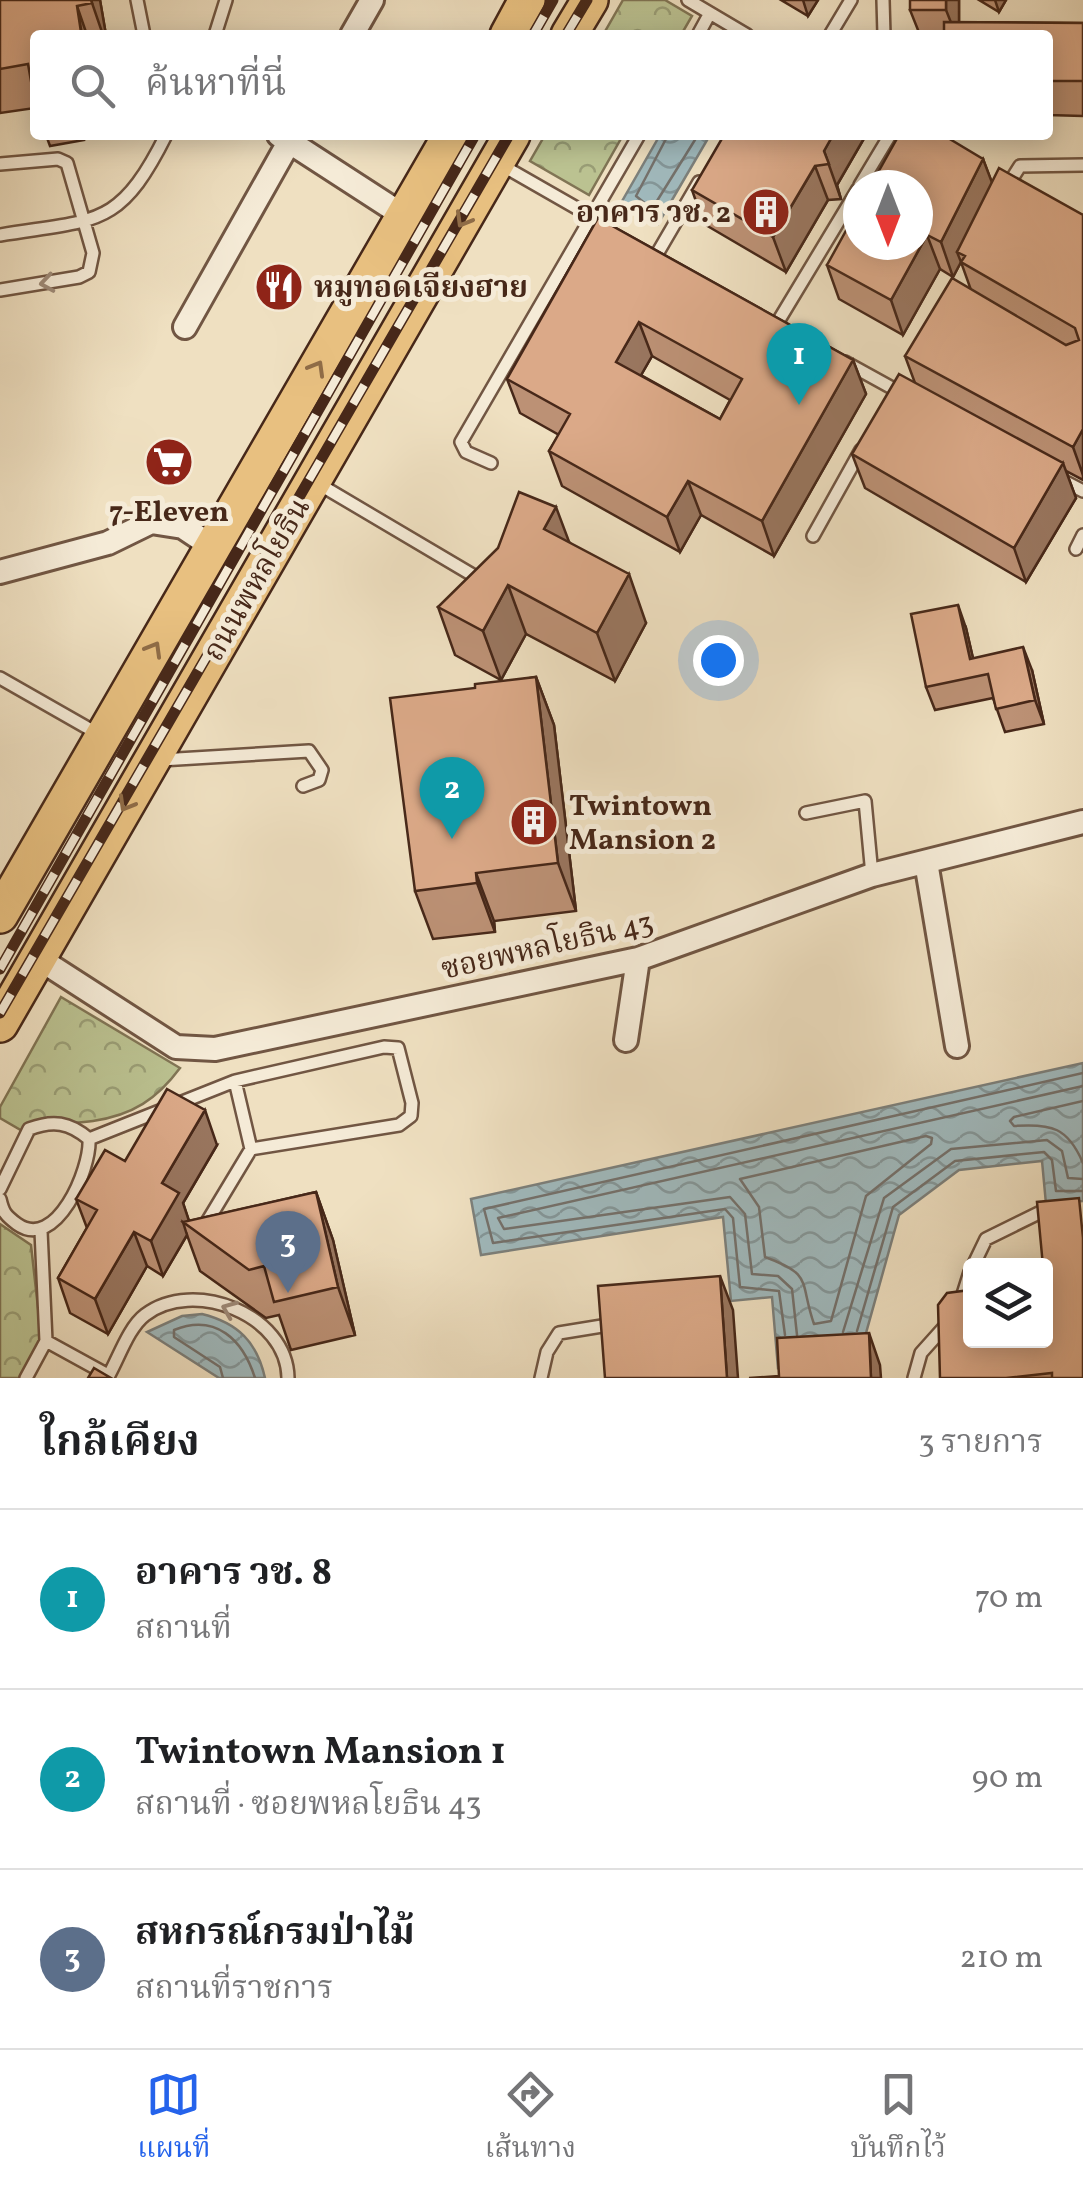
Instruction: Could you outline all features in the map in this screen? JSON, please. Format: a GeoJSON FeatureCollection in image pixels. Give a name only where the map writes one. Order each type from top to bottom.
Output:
{"type":"FeatureCollection","features":[{"type":"Feature","properties":{"kind":"main road"},"geometry":{"type":"LineString","coordinates":[[511,30],[528,0]]}},
{"type":"Feature","properties":{"kind":"main road"},"geometry":{"type":"LineString","coordinates":[[572,30],[590,0]]}},
{"type":"Feature","properties":{"kind":"main road","name":"ถนนพหลโยธิน"},"geometry":{"type":"LineString","coordinates":[[0,915],[14,868],[103,738],[448,140]]}},
{"type":"Feature","properties":{"kind":"main road","name":"ถนนพหลโยธิน"},"geometry":{"type":"LineString","coordinates":[[0,1024],[504,148]]}},
{"type":"Feature","properties":{"kind":"main road"},"geometry":{"type":"LineString","coordinates":[[130,691],[177,716]]}},
{"type":"Feature","properties":{"kind":"street"},"geometry":{"type":"LineString","coordinates":[[355,30],[372,0]]}},
{"type":"Feature","properties":{"kind":"street"},"geometry":{"type":"LineString","coordinates":[[185,327],[285,140]]}},
{"type":"Feature","properties":{"kind":"street"},"geometry":{"type":"LineString","coordinates":[[291,140],[404,216]]}},
{"type":"Feature","properties":{"kind":"street"},"geometry":{"type":"LineString","coordinates":[[0,572],[108,543],[151,522],[184,527],[213,546]]}},
{"type":"Feature","properties":{"kind":"street","name":"ซอยพหลโยธิน 43"},"geometry":{"type":"LineString","coordinates":[[38,958],[176,1046],[193,1051],[638,959],[872,876],[1083,822]]}},
{"type":"Feature","properties":{"kind":"street"},"geometry":{"type":"LineString","coordinates":[[926,862],[958,1046]]}},
{"type":"Feature","properties":{"kind":"street"},"geometry":{"type":"LineString","coordinates":[[626,1040],[638,959]]}},
{"type":"Feature","properties":{"kind":"lane"},"geometry":{"type":"LineString","coordinates":[[137,0],[143,30]]}},
{"type":"Feature","properties":{"kind":"lane"},"geometry":{"type":"LineString","coordinates":[[216,30],[226,0]]}},
{"type":"Feature","properties":{"kind":"lane"},"geometry":{"type":"LineString","coordinates":[[688,0],[739,30]]}},
{"type":"Feature","properties":{"kind":"lane"},"geometry":{"type":"LineString","coordinates":[[833,30],[851,0]]}},
{"type":"Feature","properties":{"kind":"lane"},"geometry":{"type":"LineString","coordinates":[[883,0],[884,30]]}},
{"type":"Feature","properties":{"kind":"lane"},"geometry":{"type":"LineString","coordinates":[[701,30],[710,13]]}},
{"type":"Feature","properties":{"kind":"lane"},"geometry":{"type":"LineString","coordinates":[[0,235],[85,221],[131,196],[162,140]]}},
{"type":"Feature","properties":{"kind":"lane"},"geometry":{"type":"LineString","coordinates":[[491,463],[466,452],[460,442],[637,140]]}},
{"type":"Feature","properties":{"kind":"lane"},"geometry":{"type":"LineString","coordinates":[[869,170],[887,140]]}},
{"type":"Feature","properties":{"kind":"lane"},"geometry":{"type":"LineString","coordinates":[[504,148],[592,217],[624,236]]}},
{"type":"Feature","properties":{"kind":"lane"},"geometry":{"type":"LineString","coordinates":[[0,164],[58,159],[67,163],[93,253],[89,272],[79,278],[0,290]]}},
{"type":"Feature","properties":{"kind":"lane"},"geometry":{"type":"LineString","coordinates":[[999,203],[1020,166],[1083,165]]}},
{"type":"Feature","properties":{"kind":"lane"},"geometry":{"type":"LineString","coordinates":[[657,254],[706,169]]}},
{"type":"Feature","properties":{"kind":"lane"},"geometry":{"type":"LineString","coordinates":[[992,178],[1022,196]]}},
{"type":"Feature","properties":{"kind":"lane"},"geometry":{"type":"LineString","coordinates":[[776,325],[843,214]]}},
{"type":"Feature","properties":{"kind":"lane"},"geometry":{"type":"LineString","coordinates":[[641,245],[674,264]]}},
{"type":"Feature","properties":{"kind":"lane"},"geometry":{"type":"LineString","coordinates":[[759,315],[793,334]]}},
{"type":"Feature","properties":{"kind":"lane"},"geometry":{"type":"LineString","coordinates":[[827,353],[912,399]]}},
{"type":"Feature","properties":{"kind":"lane"},"geometry":{"type":"LineString","coordinates":[[886,406],[905,374]]}},
{"type":"Feature","properties":{"kind":"lane"},"geometry":{"type":"LineString","coordinates":[[813,536],[868,438]]}},
{"type":"Feature","properties":{"kind":"lane"},"geometry":{"type":"LineString","coordinates":[[1049,473],[1083,491]]}},
{"type":"Feature","properties":{"kind":"lane"},"geometry":{"type":"LineString","coordinates":[[313,480],[488,584]]}},
{"type":"Feature","properties":{"kind":"lane"},"geometry":{"type":"LineString","coordinates":[[1076,549],[1083,535]]}},
{"type":"Feature","properties":{"kind":"lane"},"geometry":{"type":"LineString","coordinates":[[0,678],[103,738]]}},
{"type":"Feature","properties":{"kind":"lane"},"geometry":{"type":"LineString","coordinates":[[152,760],[309,751],[322,770],[319,780],[303,786]]}},
{"type":"Feature","properties":{"kind":"lane"},"geometry":{"type":"LineString","coordinates":[[806,813],[864,800],[872,876]]}},
{"type":"Feature","properties":{"kind":"lane"},"geometry":{"type":"LineString","coordinates":[[90,1139],[235,1081],[384,1046],[398,1048],[412,1103],[411,1116],[399,1126],[252,1149]]}},
{"type":"Feature","properties":{"kind":"lane"},"geometry":{"type":"LineString","coordinates":[[194,1243],[252,1149],[235,1081]]}},
{"type":"Feature","properties":{"kind":"lane"},"geometry":{"type":"LineString","coordinates":[[0,1189],[29,1130],[50,1122],[76,1128],[90,1139]]}},
{"type":"Feature","properties":{"kind":"lane"},"geometry":{"type":"LineString","coordinates":[[0,1199],[4,1214],[24,1229],[41,1230],[56,1222],[90,1156],[90,1139]]}},
{"type":"Feature","properties":{"kind":"lane"},"geometry":{"type":"LineString","coordinates":[[0,1148],[14,1156]]}},
{"type":"Feature","properties":{"kind":"lane"},"geometry":{"type":"LineString","coordinates":[[977,1258],[986,1239],[1026,1216],[1064,1205]]}},
{"type":"Feature","properties":{"kind":"lane"},"geometry":{"type":"LineString","coordinates":[[26,1378],[46,1341],[41,1230]]}},
{"type":"Feature","properties":{"kind":"lane"},"geometry":{"type":"LineString","coordinates":[[914,1378],[921,1353],[943,1330],[963,1296]]}},
{"type":"Feature","properties":{"kind":"lane"},"geometry":{"type":"LineString","coordinates":[[46,1341],[103,1375],[142,1317],[171,1300],[201,1298],[246,1316],[277,1340],[288,1378]]}},
{"type":"Feature","properties":{"kind":"lane"},"geometry":{"type":"LineString","coordinates":[[541,1378],[547,1352],[560,1332],[602,1326]]}},
{"type":"Feature","properties":{"kind":"green space"},"geometry":{"type":"Polygon","coordinates":[[[623,0],[665,0],[692,16],[684,30],[606,30],[623,0]]]}},
{"type":"Feature","properties":{"kind":"green space"},"geometry":{"type":"Polygon","coordinates":[[[542,140],[620,140],[589,195],[530,161],[542,140]]]}},
{"type":"Feature","properties":{"kind":"green space"},"geometry":{"type":"Polygon","coordinates":[[[61,997],[180,1068],[153,1097],[132,1110],[93,1121],[54,1125],[31,1136],[0,1118],[0,1107],[61,997]]]}},
{"type":"Feature","properties":{"kind":"green space"},"geometry":{"type":"Polygon","coordinates":[[[0,1224],[31,1245],[42,1344],[20,1378],[0,1378],[0,1224]]]}},
{"type":"Feature","properties":{"kind":"water"},"geometry":{"type":"Polygon","coordinates":[[[657,140],[707,140],[658,224],[621,203],[657,140]]]}},
{"type":"Feature","properties":{"kind":"water"},"geometry":{"type":"Polygon","coordinates":[[[1083,1063],[1083,1201],[1046,1204],[1042,1161],[959,1170],[899,1215],[859,1358],[778,1368],[772,1297],[731,1301],[723,1217],[481,1255],[471,1199],[1083,1063]]]}},
{"type":"Feature","properties":{"kind":"water"},"geometry":{"type":"Polygon","coordinates":[[[202,1314],[226,1323],[244,1336],[257,1354],[265,1378],[219,1378],[147,1332],[182,1316],[202,1314]]]}},
{"type":"Feature","properties":{"kind":"building"},"geometry":{"type":"Polygon","coordinates":[[[0,0],[91,0],[92,3],[77,6],[81,30],[30,30],[30,75],[28,64],[0,69],[0,0]]]}},
{"type":"Feature","properties":{"kind":"building"},"geometry":{"type":"Polygon","coordinates":[[[910,0],[946,0],[946,10],[910,10],[910,0]]]}},
{"type":"Feature","properties":{"kind":"building"},"geometry":{"type":"Polygon","coordinates":[[[944,22],[1083,23],[1083,81],[1053,81],[1053,30],[944,30],[944,22]]]}},
{"type":"Feature","properties":{"kind":"building"},"geometry":{"type":"Polygon","coordinates":[[[721,140],[830,140],[824,151],[829,164],[815,166],[773,237],[692,190],[721,140]]]}},
{"type":"Feature","properties":{"kind":"building"},"geometry":{"type":"Polygon","coordinates":[[[896,140],[951,140],[983,159],[941,242],[933,238],[933,170],[879,170],[896,140]]]}},
{"type":"Feature","properties":{"kind":"building"},"geometry":{"type":"Polygon","coordinates":[[[999,168],[1083,215],[1083,429],[1073,447],[905,356],[952,278],[1066,345],[1079,340],[1075,328],[961,262],[965,256],[957,252],[999,168]]]}},
{"type":"Feature","properties":{"kind":"building"},"geometry":{"type":"Polygon","coordinates":[[[598,218],[853,360],[762,521],[688,481],[667,517],[549,451],[570,414],[507,379],[598,218]],[[639,322],[616,362],[720,419],[742,379],[639,322]]]}},
{"type":"Feature","properties":{"kind":"building"},"geometry":{"type":"Polygon","coordinates":[[[843,236],[843,260],[913,260],[891,300],[827,265],[843,236]]]}},
{"type":"Feature","properties":{"kind":"building"},"geometry":{"type":"Polygon","coordinates":[[[899,374],[1063,463],[1014,548],[852,454],[899,374]]]}},
{"type":"Feature","properties":{"kind":"building"},"geometry":{"type":"Polygon","coordinates":[[[519,492],[556,507],[544,529],[629,574],[597,633],[508,585],[483,631],[438,607],[498,548],[519,492]]]}},
{"type":"Feature","properties":{"kind":"building"},"geometry":{"type":"Polygon","coordinates":[[[958,605],[970,659],[1023,647],[1035,700],[996,709],[988,674],[926,687],[911,614],[958,605]]]}},
{"type":"Feature","properties":{"kind":"building"},"geometry":{"type":"Polygon","coordinates":[[[536,677],[558,863],[476,873],[477,883],[415,891],[390,698],[536,677]]]}},
{"type":"Feature","properties":{"kind":"building"},"geometry":{"type":"Polygon","coordinates":[[[167,1089],[205,1110],[162,1183],[179,1193],[151,1241],[134,1232],[95,1299],[58,1278],[97,1210],[76,1199],[105,1150],[125,1161],[167,1089]]]}},
{"type":"Feature","properties":{"kind":"building"},"geometry":{"type":"Polygon","coordinates":[[[316,1192],[338,1287],[274,1302],[264,1266],[249,1270],[183,1222],[316,1192]]]}},
{"type":"Feature","properties":{"kind":"building"},"geometry":{"type":"Polygon","coordinates":[[[1079,1198],[1083,1238],[1083,1378],[1052,1378],[1052,1373],[940,1378],[938,1305],[947,1293],[963,1291],[963,1348],[1053,1348],[1053,1258],[1042,1258],[1037,1202],[1079,1198]]]}},
{"type":"Feature","properties":{"kind":"building"},"geometry":{"type":"Polygon","coordinates":[[[720,1276],[727,1378],[605,1378],[598,1286],[720,1276]]]}},
{"type":"Feature","properties":{"kind":"building"},"geometry":{"type":"Polygon","coordinates":[[[869,1333],[871,1378],[749,1378],[779,1376],[777,1338],[869,1333]]]}},
{"type":"Feature","properties":{"kind":"building"},"geometry":{"type":"Polygon","coordinates":[[[94,1368],[111,1378],[88,1378],[94,1368]]]}},
{"type":"Feature","properties":{"kind":"railway"},"geometry":{"type":"LineString","coordinates":[[536,30],[553,0]]}},
{"type":"Feature","properties":{"kind":"railway"},"geometry":{"type":"LineString","coordinates":[[569,30],[587,0]]}},
{"type":"Feature","properties":{"kind":"railway"},"geometry":{"type":"LineString","coordinates":[[0,969],[472,140]]}},
{"type":"Feature","properties":{"kind":"railway"},"geometry":{"type":"LineString","coordinates":[[0,1013],[506,140]]}},
{"type":"Feature","properties":{"kind":"place","name":"อาคาร วช. 2"},"geometry":{"type":"Point","coordinates":[766,212]}},
{"type":"Feature","properties":{"kind":"place","name":"หมูทอดเจียงฮาย"},"geometry":{"type":"Point","coordinates":[279,287]}},
{"type":"Feature","properties":{"kind":"place","name":"อาคาร วช. 8"},"geometry":{"type":"Point","coordinates":[799,405]}},
{"type":"Feature","properties":{"kind":"place","name":"7-Eleven"},"geometry":{"type":"Point","coordinates":[169,462]}},
{"type":"Feature","properties":{"kind":"place","name":"Twintown Mansion 2"},"geometry":{"type":"Point","coordinates":[534,822]}},
{"type":"Feature","properties":{"kind":"place","name":"Twintown Mansion 1"},"geometry":{"type":"Point","coordinates":[452,839]}},
{"type":"Feature","properties":{"kind":"place","name":"สหกรณ์กรมป่าไม้"},"geometry":{"type":"Point","coordinates":[288,1293]}}]}
